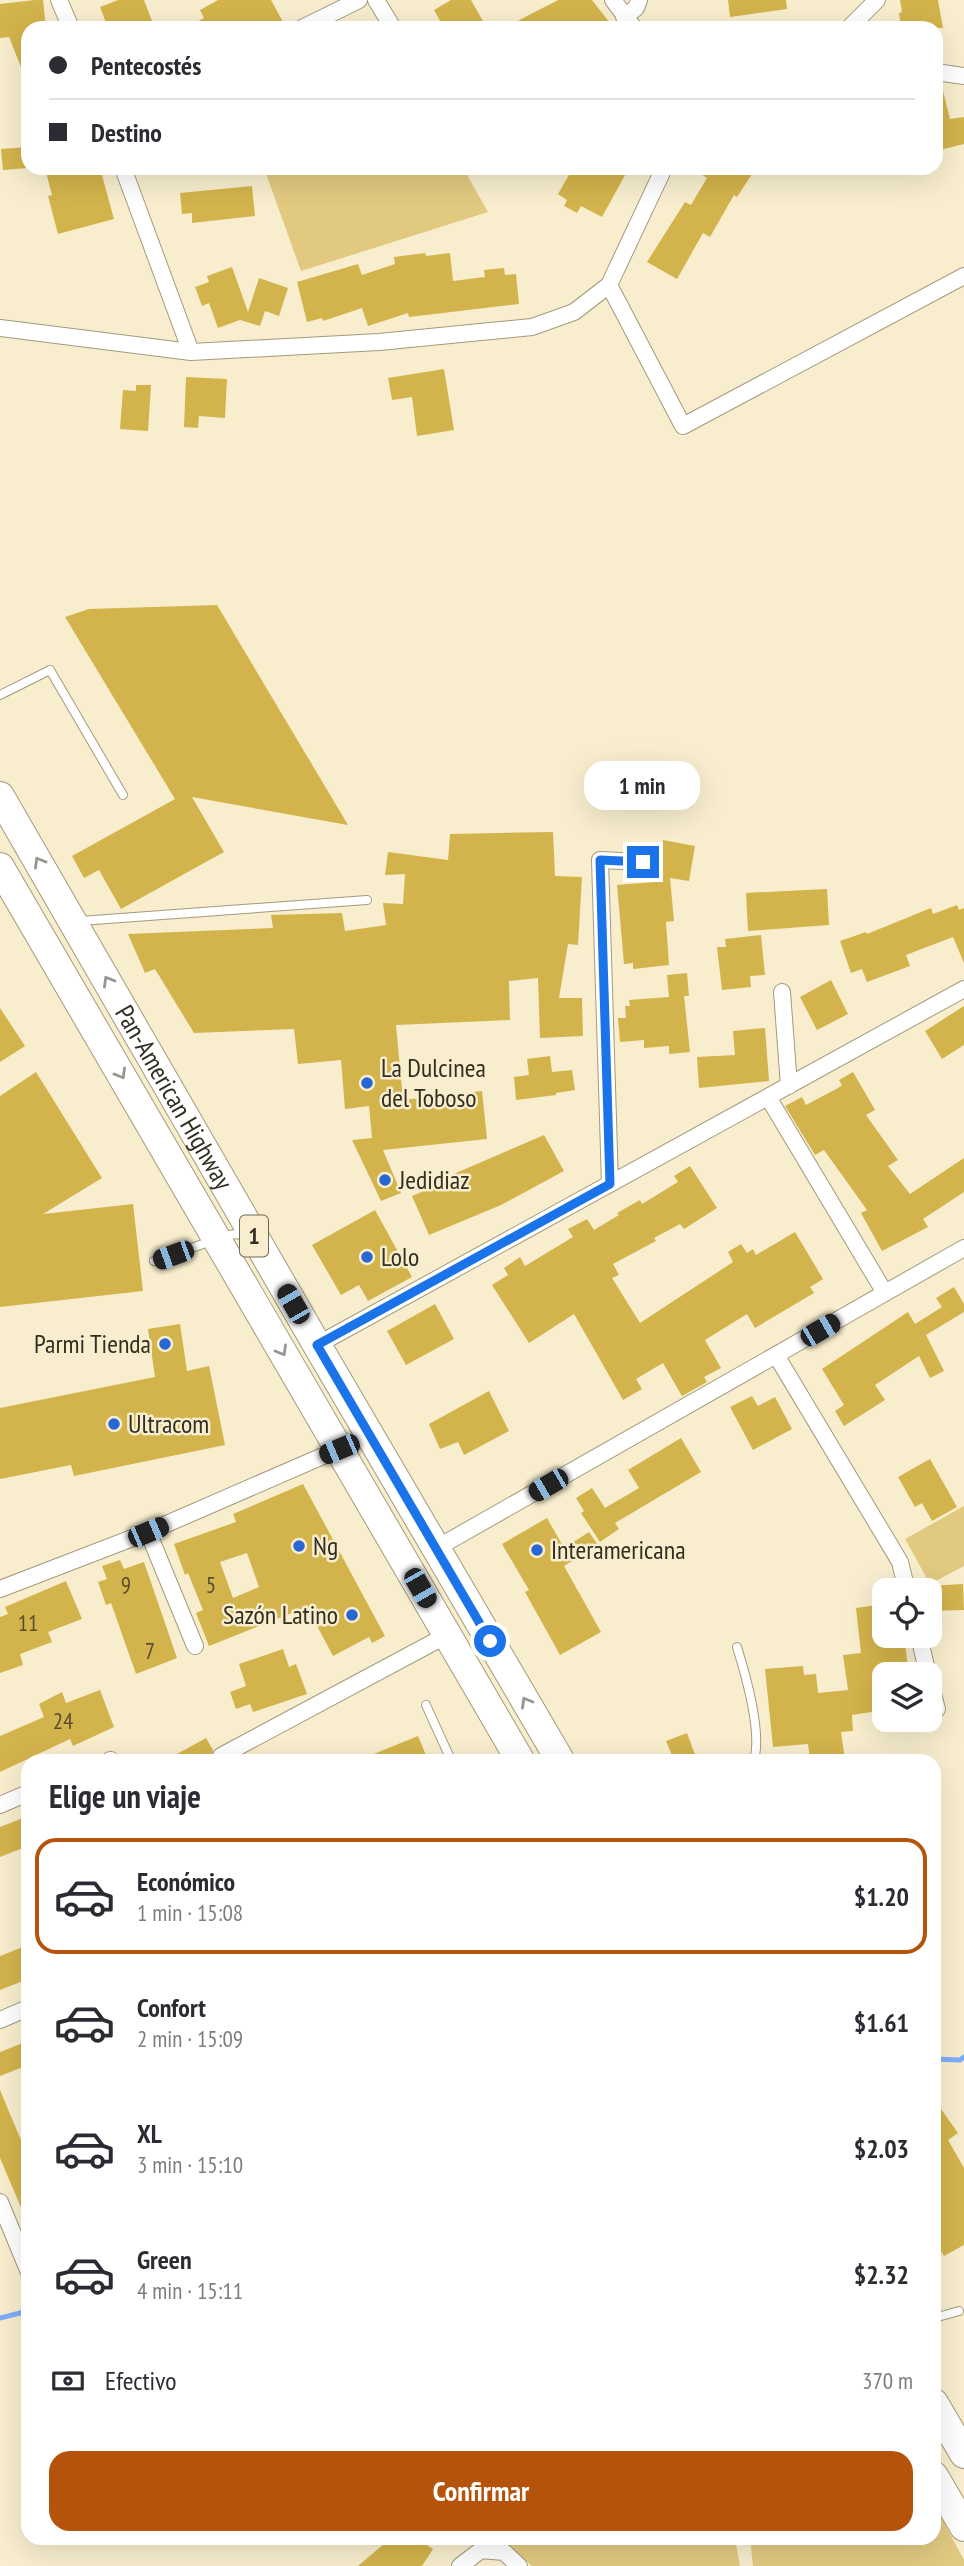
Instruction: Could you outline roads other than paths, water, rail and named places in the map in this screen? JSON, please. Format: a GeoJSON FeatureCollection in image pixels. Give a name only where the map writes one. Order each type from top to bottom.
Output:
{"type":"FeatureCollection","features":[{"type":"Feature","properties":{"kind":"highway","name":"Pan-American Highway"},"geometry":{"type":"LineString","coordinates":[[0,796],[58,930],[217,1239],[517,1754]]}},
{"type":"Feature","properties":{"kind":"highway","name":"Pan-American Highway"},"geometry":{"type":"LineString","coordinates":[[0,867],[58,930],[257,1242],[556,1754]]}},
{"type":"Feature","properties":{"kind":"highway"},"geometry":{"type":"LineString","coordinates":[[346,1461],[407,1537],[417,1544],[435,1549],[432,1572],[435,1581],[483,1667],[500,1724]]}},
{"type":"Feature","properties":{"kind":"highway"},"geometry":{"type":"LineString","coordinates":[[941,2415],[964,2454]]}},
{"type":"Feature","properties":{"kind":"highway"},"geometry":{"type":"LineString","coordinates":[[941,2488],[964,2527]]}},
{"type":"Feature","properties":{"kind":"street"},"geometry":{"type":"LineString","coordinates":[[59,0],[68,21]]}},
{"type":"Feature","properties":{"kind":"street"},"geometry":{"type":"LineString","coordinates":[[316,21],[359,0]]}},
{"type":"Feature","properties":{"kind":"street"},"geometry":{"type":"LineString","coordinates":[[376,0],[389,21]]}},
{"type":"Feature","properties":{"kind":"street"},"geometry":{"type":"LineString","coordinates":[[613,0],[628,21]]}},
{"type":"Feature","properties":{"kind":"street"},"geometry":{"type":"LineString","coordinates":[[630,21],[639,0]]}},
{"type":"Feature","properties":{"kind":"street"},"geometry":{"type":"LineString","coordinates":[[856,21],[877,0]]}},
{"type":"Feature","properties":{"kind":"street"},"geometry":{"type":"LineString","coordinates":[[943,73],[964,76]]}},
{"type":"Feature","properties":{"kind":"street"},"geometry":{"type":"LineString","coordinates":[[126,175],[191,352]]}},
{"type":"Feature","properties":{"kind":"street"},"geometry":{"type":"LineString","coordinates":[[0,328],[191,352],[379,342],[532,327],[574,312],[608,285],[661,175]]}},
{"type":"Feature","properties":{"kind":"street"},"geometry":{"type":"LineString","coordinates":[[608,285],[683,426],[964,276]]}},
{"type":"Feature","properties":{"kind":"street"},"geometry":{"type":"LineString","coordinates":[[610,1184],[600,860],[643,862]]}},
{"type":"Feature","properties":{"kind":"street"},"geometry":{"type":"LineString","coordinates":[[317,1345],[964,989]]}},
{"type":"Feature","properties":{"kind":"street"},"geometry":{"type":"LineString","coordinates":[[782,992],[789,1086]]}},
{"type":"Feature","properties":{"kind":"street"},"geometry":{"type":"LineString","coordinates":[[768,1097],[885,1293]]}},
{"type":"Feature","properties":{"kind":"street"},"geometry":{"type":"LineString","coordinates":[[435,1549],[964,1248]]}},
{"type":"Feature","properties":{"kind":"street"},"geometry":{"type":"LineString","coordinates":[[776,1355],[900,1562],[904,1578]]}},
{"type":"Feature","properties":{"kind":"street"},"geometry":{"type":"LineString","coordinates":[[0,1589],[148,1532],[346,1461]]}},
{"type":"Feature","properties":{"kind":"street"},"geometry":{"type":"LineString","coordinates":[[148,1532],[195,1646]]}},
{"type":"Feature","properties":{"kind":"street"},"geometry":{"type":"LineString","coordinates":[[225,1754],[447,1635]]}},
{"type":"Feature","properties":{"kind":"street"},"geometry":{"type":"LineString","coordinates":[[0,1805],[21,1796]]}},
{"type":"Feature","properties":{"kind":"street"},"geometry":{"type":"LineString","coordinates":[[0,2020],[21,2011]]}},
{"type":"Feature","properties":{"kind":"street"},"geometry":{"type":"LineString","coordinates":[[0,2203],[21,2253]]}},
{"type":"Feature","properties":{"kind":"street"},"geometry":{"type":"LineString","coordinates":[[460,2566],[477,2545]]}},
{"type":"Feature","properties":{"kind":"street"},"geometry":{"type":"LineString","coordinates":[[481,2545],[504,2552],[519,2566]]}},
{"type":"Feature","properties":{"kind":"lane"},"geometry":{"type":"LineString","coordinates":[[0,695],[50,670],[123,795]]}},
{"type":"Feature","properties":{"kind":"lane"},"geometry":{"type":"LineString","coordinates":[[58,930],[367,900]]}},
{"type":"Feature","properties":{"kind":"lane"},"geometry":{"type":"LineString","coordinates":[[154,1261],[236,1234],[257,1242]]}},
{"type":"Feature","properties":{"kind":"lane"},"geometry":{"type":"LineString","coordinates":[[737,1647],[745,1673],[758,1747],[756,1754]]}},
{"type":"Feature","properties":{"kind":"lane"},"geometry":{"type":"LineString","coordinates":[[426,1705],[448,1754]]}},
{"type":"Feature","properties":{"kind":"lane"},"geometry":{"type":"LineString","coordinates":[[941,2316],[959,2311]]}},
{"type":"Feature","properties":{"kind":"waterway"},"geometry":{"type":"LineString","coordinates":[[941,2059],[960,2060],[964,2057]]}},
{"type":"Feature","properties":{"kind":"waterway"},"geometry":{"type":"LineString","coordinates":[[0,2318],[21,2313]]}},
{"type":"Feature","properties":{"kind":"place","name":"La Dulcinea del Toboso"},"geometry":{"type":"Point","coordinates":[367,1083]}},
{"type":"Feature","properties":{"kind":"place","name":"Jedidiaz"},"geometry":{"type":"Point","coordinates":[385,1180]}},
{"type":"Feature","properties":{"kind":"place","name":"Lolo"},"geometry":{"type":"Point","coordinates":[367,1257]}},
{"type":"Feature","properties":{"kind":"place","name":"Parmi Tienda"},"geometry":{"type":"Point","coordinates":[165,1344]}},
{"type":"Feature","properties":{"kind":"place","name":"Ultracom"},"geometry":{"type":"Point","coordinates":[114,1424]}},
{"type":"Feature","properties":{"kind":"place","name":"Ng"},"geometry":{"type":"Point","coordinates":[299,1546]}},
{"type":"Feature","properties":{"kind":"place","name":"Interamericana"},"geometry":{"type":"Point","coordinates":[537,1550]}},
{"type":"Feature","properties":{"kind":"place","name":"Sazón Latino"},"geometry":{"type":"Point","coordinates":[352,1615]}}]}
